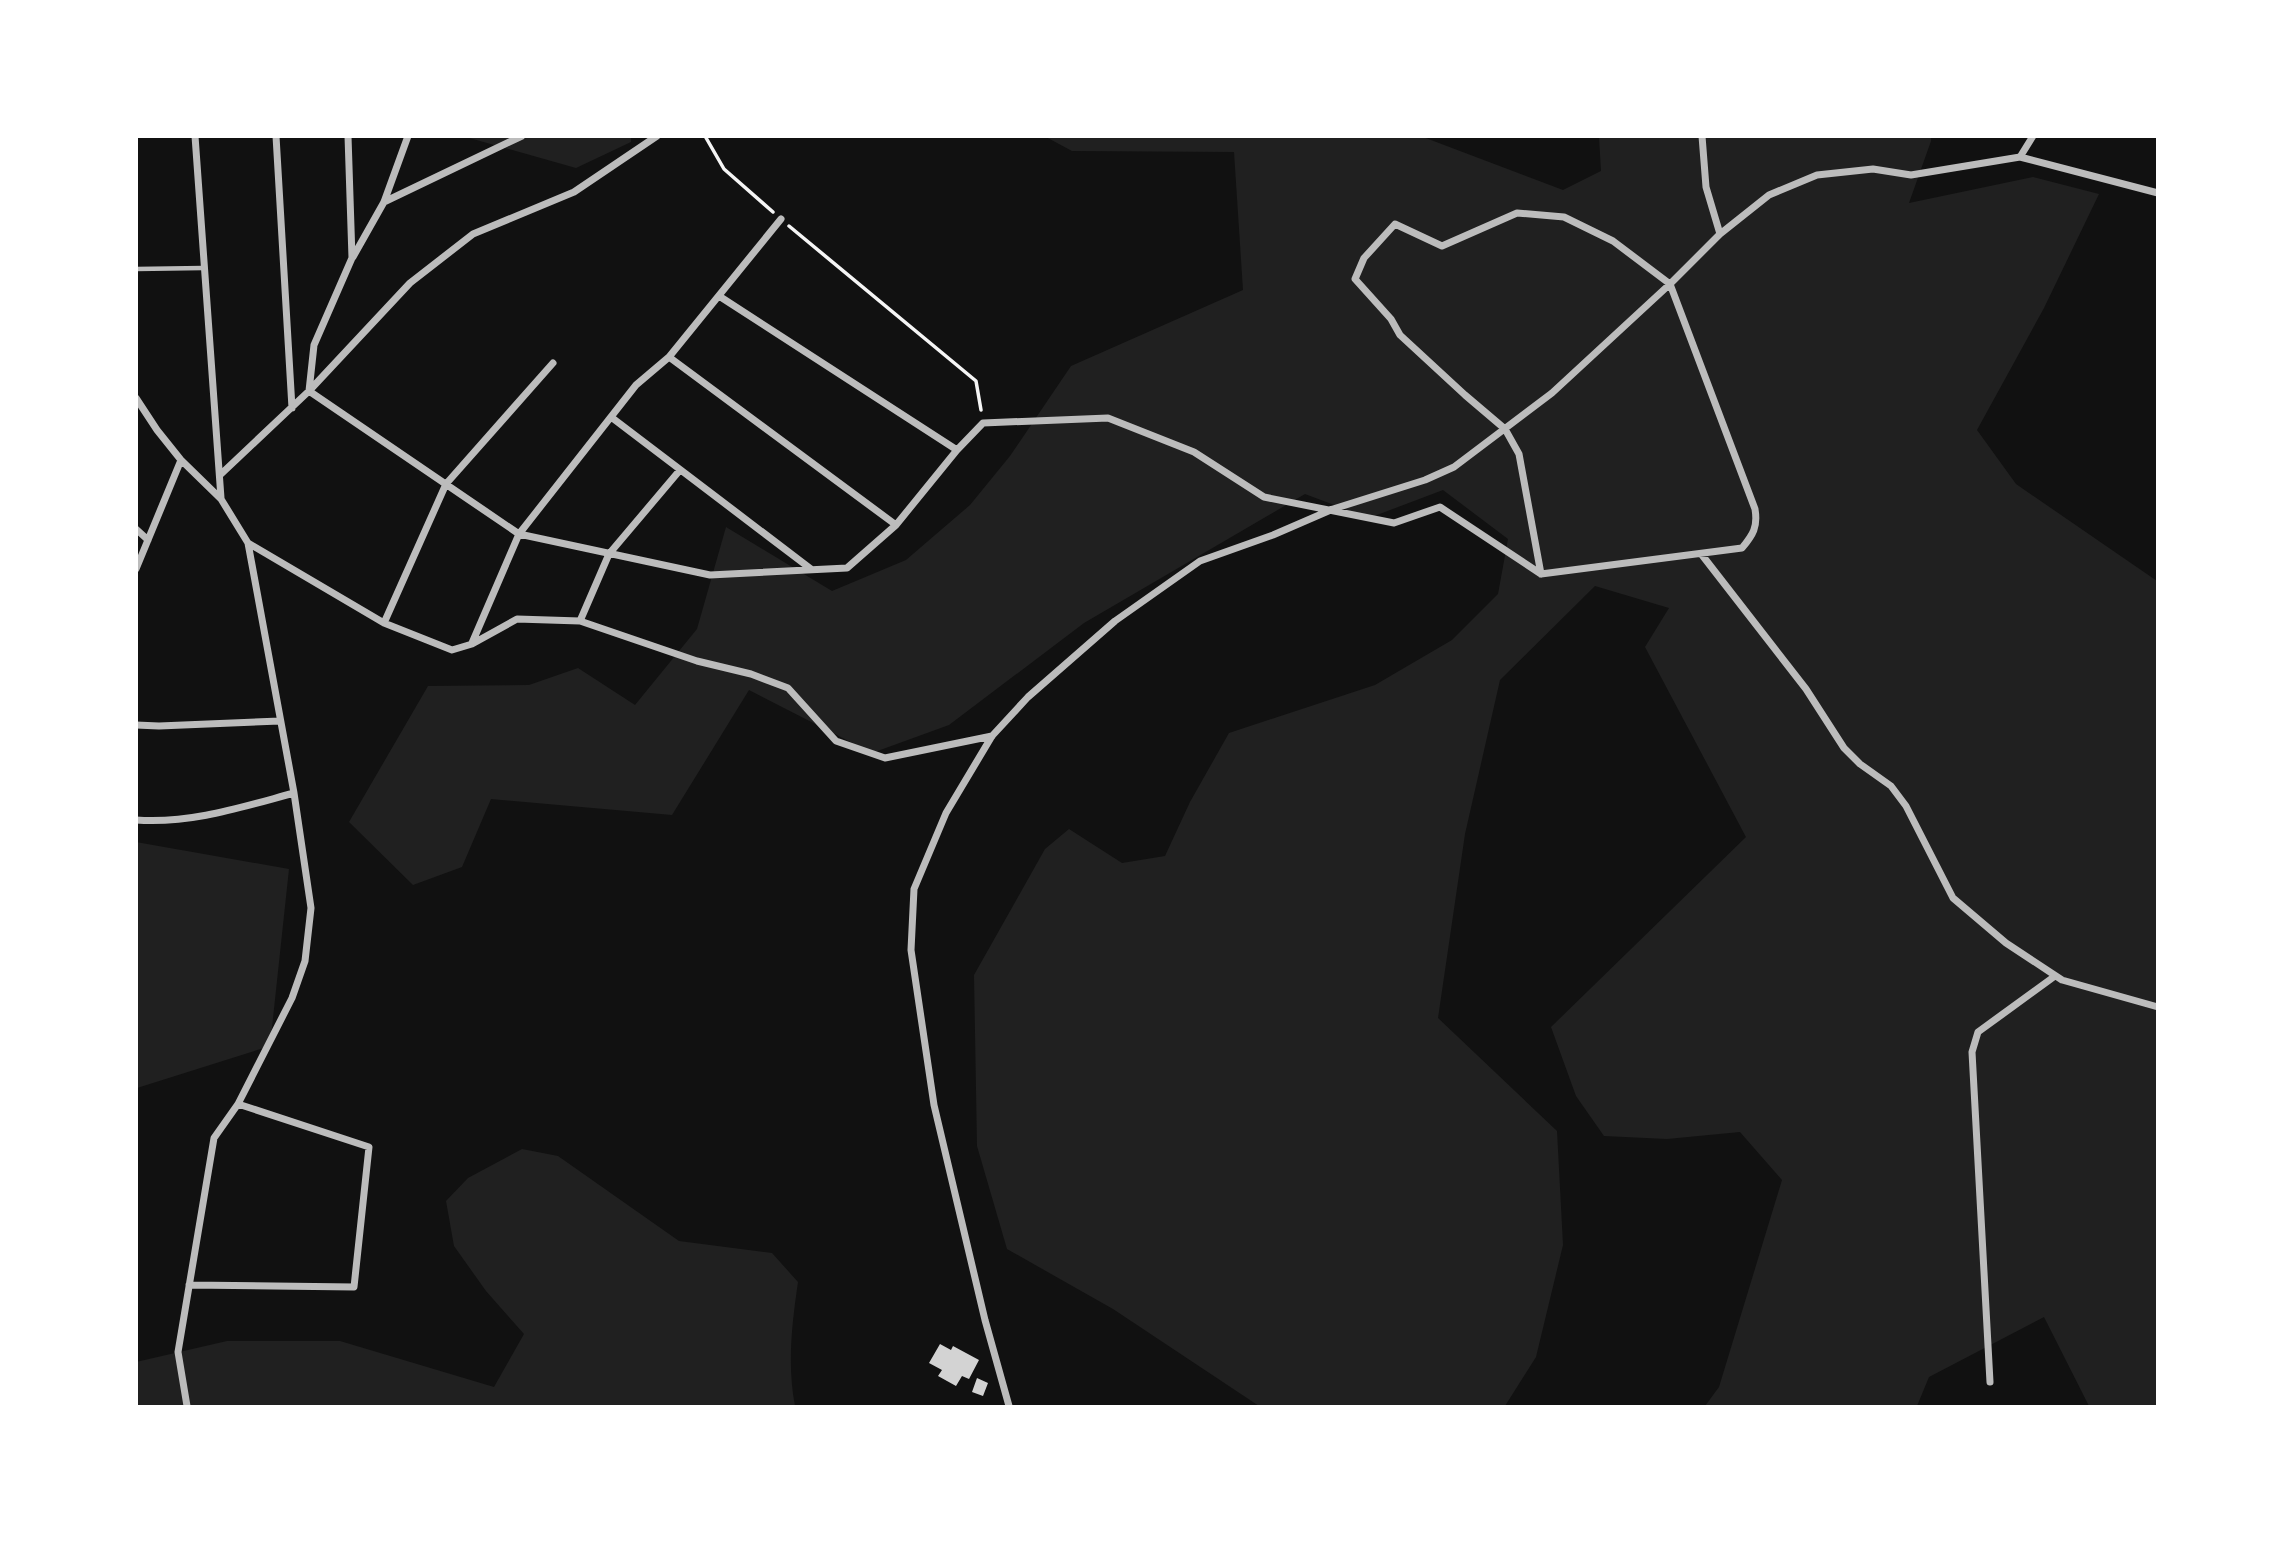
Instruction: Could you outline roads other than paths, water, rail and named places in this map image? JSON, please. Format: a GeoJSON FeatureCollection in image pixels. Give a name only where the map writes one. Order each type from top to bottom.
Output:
{"type":"FeatureCollection","features":[{"type":"Feature","properties":{"kind":"street"},"geometry":{"type":"LineString","coordinates":[[195,136],[221,499]]}},
{"type":"Feature","properties":{"kind":"street"},"geometry":{"type":"LineString","coordinates":[[276,136],[292,408]]}},
{"type":"Feature","properties":{"kind":"street"},"geometry":{"type":"LineString","coordinates":[[348,136],[352,258]]}},
{"type":"Feature","properties":{"kind":"street"},"geometry":{"type":"LineString","coordinates":[[309,391],[314,345],[352,258],[384,202],[408,136]]}},
{"type":"Feature","properties":{"kind":"street"},"geometry":{"type":"LineString","coordinates":[[384,202],[522,136]]}},
{"type":"Feature","properties":{"kind":"street"},"geometry":{"type":"LineString","coordinates":[[220,475],[309,391],[410,283],[473,234],[574,192],[657,136]]}},
{"type":"Feature","properties":{"kind":"street"},"geometry":{"type":"LineString","coordinates":[[1702,136],[1706,187],[1720,234]]}},
{"type":"Feature","properties":{"kind":"street"},"geometry":{"type":"LineString","coordinates":[[2020,157],[2033,136]]}},
{"type":"Feature","properties":{"kind":"street"},"geometry":{"type":"LineString","coordinates":[[1009,1406],[985,1320],[934,1105],[911,950],[914,889],[946,813],[992,736],[1028,698],[1115,621],[1200,561],[1273,535],[1333,509],[1425,480],[1454,467],[1552,393],[1720,234],[1769,195],[1817,175],[1873,169],[1911,175],[2020,157],[2158,192]]}},
{"type":"Feature","properties":{"kind":"street"},"geometry":{"type":"LineString","coordinates":[[309,391],[519,534],[710,575],[847,568],[896,525],[957,450],[983,423],[1108,418],[1194,452],[1264,497],[1394,523],[1440,507],[1541,574],[1742,548],[1752,536],[1758,522],[1755,509],[1670,284],[1613,242],[1564,217],[1517,213],[1442,246],[1395,224],[1364,258],[1355,279],[1391,319],[1400,335],[1505,429],[1519,454],[1541,574]]}},
{"type":"Feature","properties":{"kind":"street"},"geometry":{"type":"LineString","coordinates":[[472,644],[519,534],[636,385],[669,357],[781,219]]}},
{"type":"Feature","properties":{"kind":"street"},"geometry":{"type":"LineString","coordinates":[[719,296],[957,450]]}},
{"type":"Feature","properties":{"kind":"street"},"geometry":{"type":"LineString","coordinates":[[669,357],[896,525]]}},
{"type":"Feature","properties":{"kind":"street"},"geometry":{"type":"LineString","coordinates":[[384,623],[446,484],[553,363]]}},
{"type":"Feature","properties":{"kind":"street"},"geometry":{"type":"LineString","coordinates":[[136,398],[181,460],[221,499],[248,543],[294,793],[311,908],[305,961],[292,998],[238,1104],[214,1138],[178,1352],[187,1406]]}},
{"type":"Feature","properties":{"kind":"street"},"geometry":{"type":"LineString","coordinates":[[611,417],[811,569]]}},
{"type":"Feature","properties":{"kind":"street"},"geometry":{"type":"LineString","coordinates":[[136,569],[181,460]]}},
{"type":"Feature","properties":{"kind":"street"},"geometry":{"type":"LineString","coordinates":[[580,621],[609,554],[680,470]]}},
{"type":"Feature","properties":{"kind":"street"},"geometry":{"type":"LineString","coordinates":[[136,529],[148,540]]}},
{"type":"Feature","properties":{"kind":"street"},"geometry":{"type":"LineString","coordinates":[[248,543],[384,623],[452,650],[472,644],[517,619],[580,621],[697,661],[751,674],[788,688],[836,741],[885,758],[992,736]]}},
{"type":"Feature","properties":{"kind":"street"},"geometry":{"type":"LineString","coordinates":[[1702,555],[1806,690],[1844,748],[1860,764],[1891,786],[1906,806],[1953,898],[2006,943],[2062,980],[2158,1007]]}},
{"type":"Feature","properties":{"kind":"street"},"geometry":{"type":"LineString","coordinates":[[136,725],[281,721]]}},
{"type":"Feature","properties":{"kind":"street"},"geometry":{"type":"LineString","coordinates":[[136,820],[164,822],[216,815],[294,793]]}},
{"type":"Feature","properties":{"kind":"street"},"geometry":{"type":"LineString","coordinates":[[1990,1382],[1972,1052],[1978,1032],[2055,976]]}},
{"type":"Feature","properties":{"kind":"street"},"geometry":{"type":"LineString","coordinates":[[189,1285],[354,1286],[369,1147],[238,1104]]}},
{"type":"Feature","properties":{"kind":"lane"},"geometry":{"type":"LineString","coordinates":[[136,269],[204,268]]}}]}
